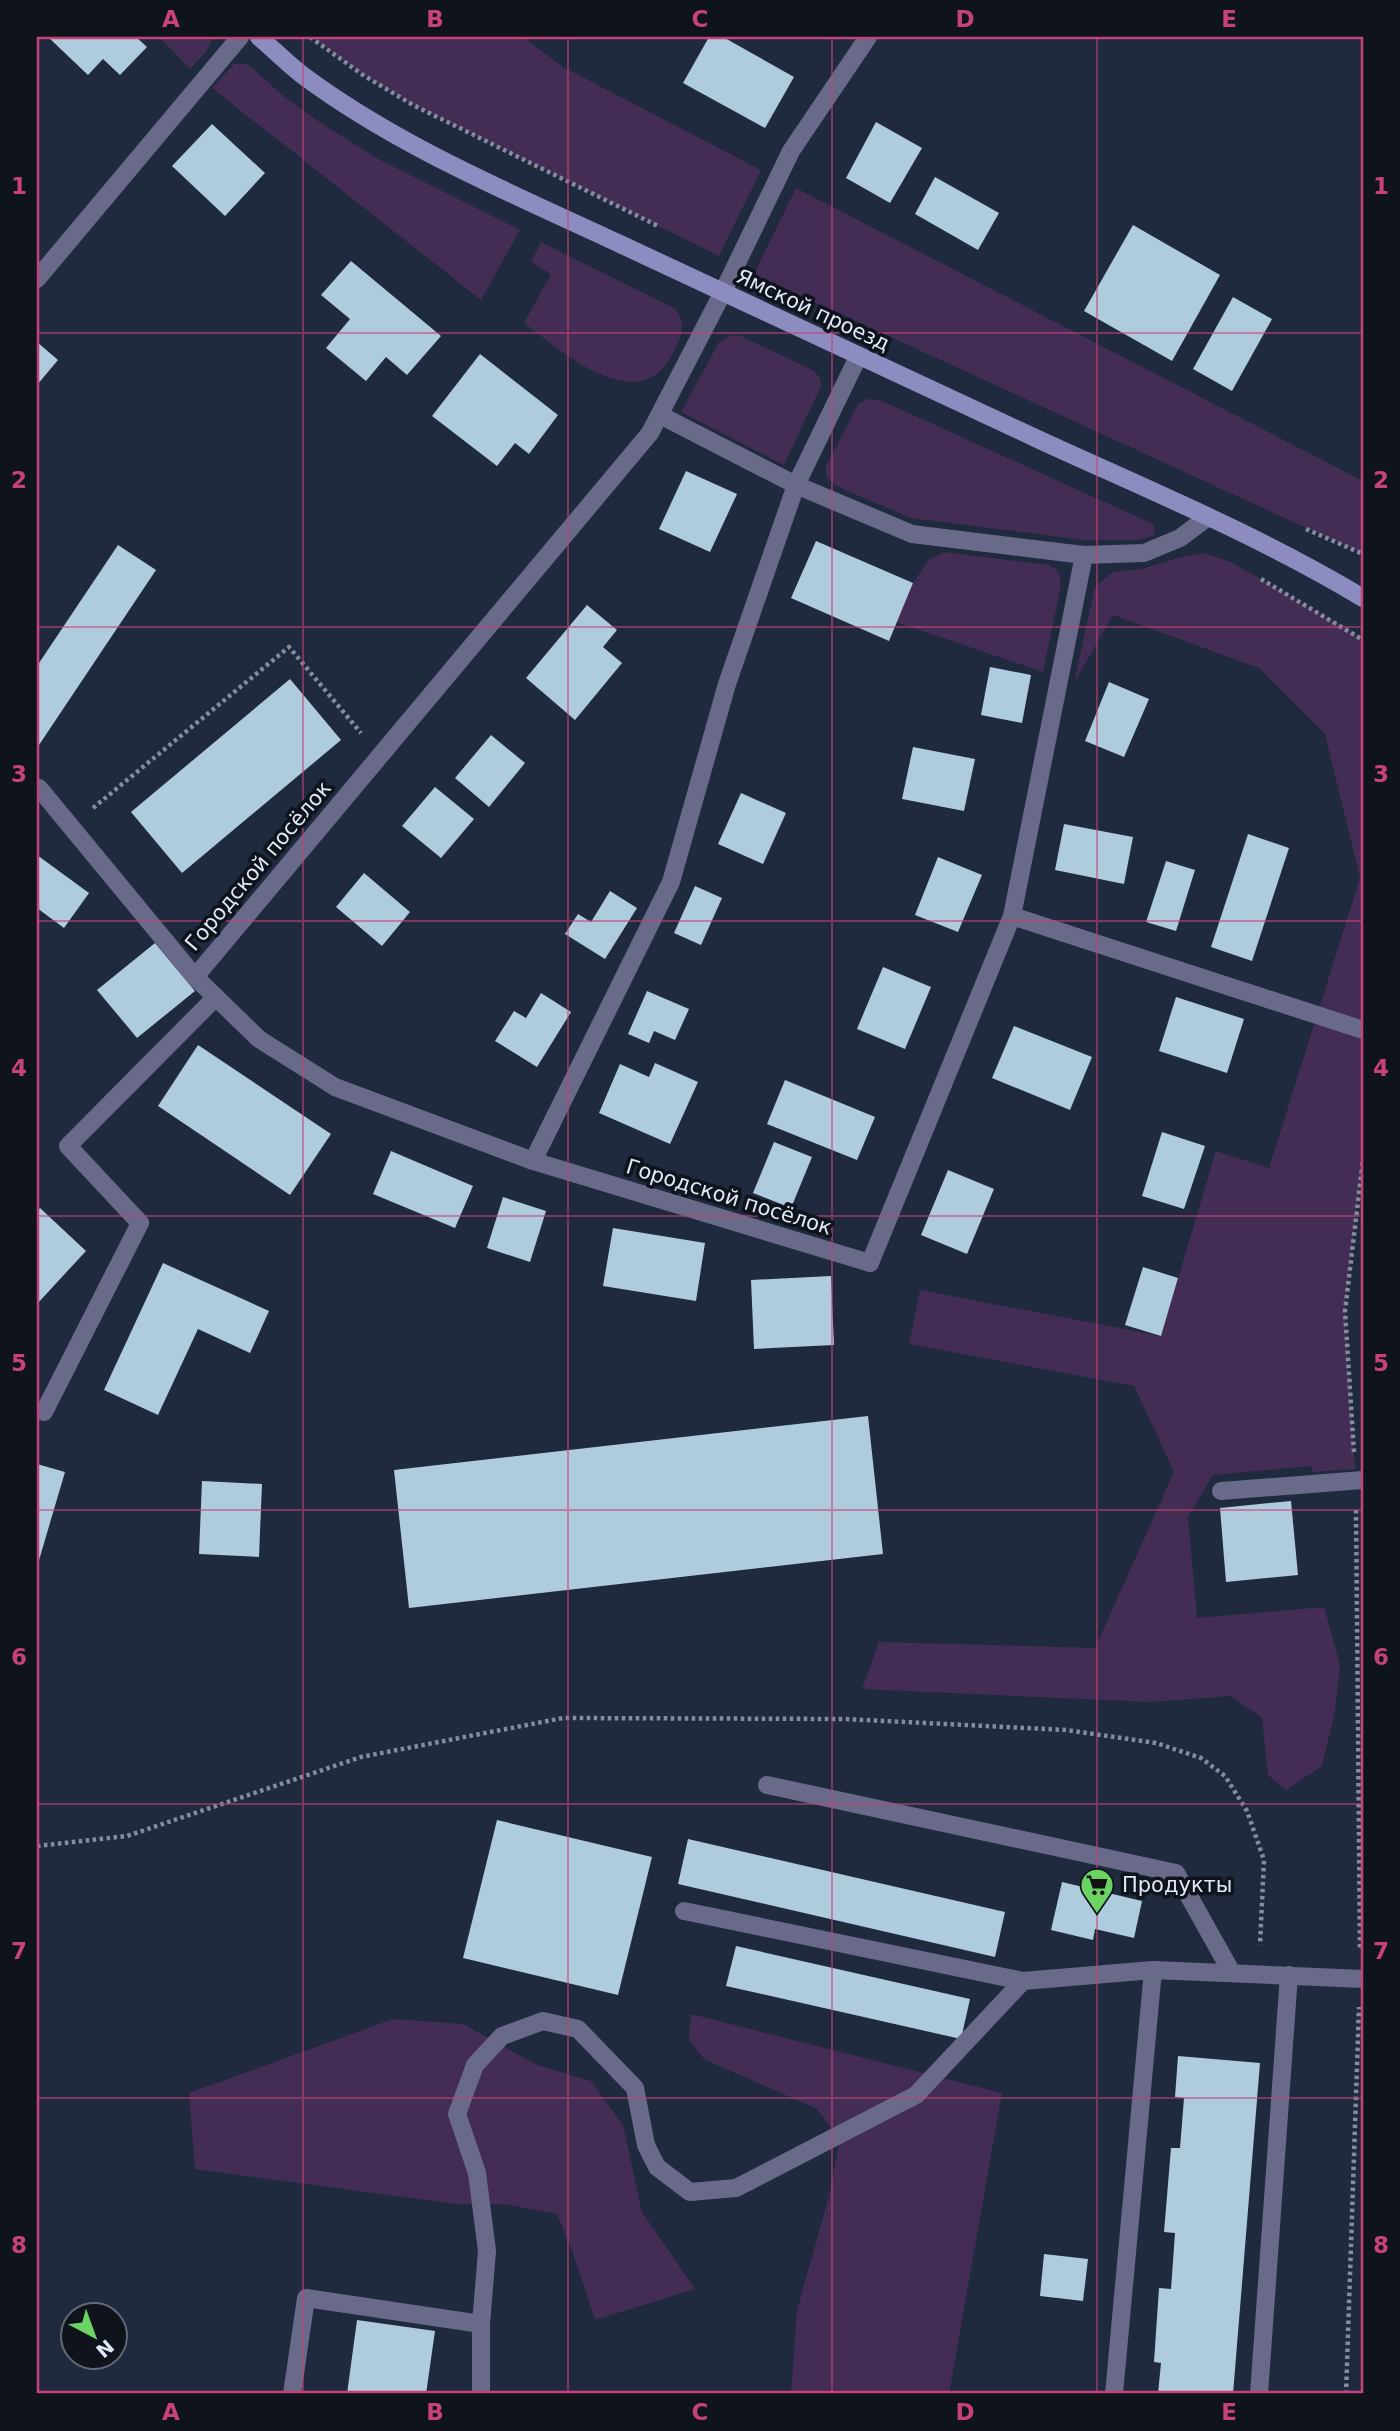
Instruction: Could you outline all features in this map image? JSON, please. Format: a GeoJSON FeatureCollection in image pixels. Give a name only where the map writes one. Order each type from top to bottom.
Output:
{"type":"FeatureCollection","features":[{"type":"Feature","properties":{"kind":"main road","name":"Ямской проезд"},"geometry":{"type":"LineString","coordinates":[[259,37],[300,73],[393,133],[458,168],[858,357],[1208,517],[1325,575],[1363,598]]}},
{"type":"Feature","properties":{"kind":"street"},"geometry":{"type":"LineString","coordinates":[[37,279],[240,37]]}},
{"type":"Feature","properties":{"kind":"street","name":"Городской посёлок"},"geometry":{"type":"LineString","coordinates":[[868,37],[791,151],[723,292],[650,433],[195,977],[259,1039],[335,1087],[533,1161],[870,1263],[1012,916]]}},
{"type":"Feature","properties":{"kind":"street"},"geometry":{"type":"LineString","coordinates":[[533,1161],[671,882],[727,684],[796,485],[858,357]]}},
{"type":"Feature","properties":{"kind":"street"},"geometry":{"type":"LineString","coordinates":[[660,415],[796,485],[912,534],[1084,555],[1144,554],[1180,538],[1208,517]]}},
{"type":"Feature","properties":{"kind":"street"},"geometry":{"type":"LineString","coordinates":[[1084,555],[1012,916],[1363,1030]]}},
{"type":"Feature","properties":{"kind":"street"},"geometry":{"type":"LineString","coordinates":[[39,788],[195,977]]}},
{"type":"Feature","properties":{"kind":"street"},"geometry":{"type":"LineString","coordinates":[[44,1412],[140,1223],[68,1146],[216,997]]}},
{"type":"Feature","properties":{"kind":"street"},"geometry":{"type":"LineString","coordinates":[[1221,1491],[1359,1480]]}},
{"type":"Feature","properties":{"kind":"street"},"geometry":{"type":"LineString","coordinates":[[767,1785],[1176,1873],[1232,1973]]}},
{"type":"Feature","properties":{"kind":"street"},"geometry":{"type":"LineString","coordinates":[[684,1911],[1023,1981],[1153,1970],[1362,1979]]}},
{"type":"Feature","properties":{"kind":"street"},"geometry":{"type":"LineString","coordinates":[[1114,2394],[1153,1970]]}},
{"type":"Feature","properties":{"kind":"street"},"geometry":{"type":"LineString","coordinates":[[1259,2394],[1289,1976]]}},
{"type":"Feature","properties":{"kind":"street"},"geometry":{"type":"LineString","coordinates":[[481,2394],[481,2324],[487,2251],[478,2173],[457,2114],[475,2065],[502,2036],[543,2021],[579,2029],[635,2088],[646,2145],[657,2167],[690,2192],[736,2188],[916,2095],[1023,1981]]}},
{"type":"Feature","properties":{"kind":"street"},"geometry":{"type":"LineString","coordinates":[[292,2394],[306,2298],[481,2324]]}},
{"type":"Feature","properties":{"kind":"path"},"geometry":{"type":"LineString","coordinates":[[310,37],[363,75],[413,105],[670,232]]}},
{"type":"Feature","properties":{"kind":"path"},"geometry":{"type":"LineString","coordinates":[[1298,526],[1363,554]]}},
{"type":"Feature","properties":{"kind":"path"},"geometry":{"type":"LineString","coordinates":[[1261,579],[1363,640]]}},
{"type":"Feature","properties":{"kind":"path"},"geometry":{"type":"LineString","coordinates":[[71,826],[289,647],[381,755]]}},
{"type":"Feature","properties":{"kind":"path"},"geometry":{"type":"LineString","coordinates":[[1346,2394],[1362,1979],[1359,1480],[1345,1311],[1363,1160]]}},
{"type":"Feature","properties":{"kind":"path"},"geometry":{"type":"LineString","coordinates":[[37,1846],[127,1836],[361,1757],[563,1718],[845,1719],[1066,1730],[1156,1743],[1201,1758],[1225,1776],[1247,1811],[1264,1860],[1259,1974]]}},
{"type":"Feature","properties":{"kind":"shaded area"},"geometry":{"type":"Polygon","coordinates":[[[159,37],[211,37],[207,50],[190,69],[159,37]]]}},
{"type":"Feature","properties":{"kind":"shaded area"},"geometry":{"type":"Polygon","coordinates":[[[311,37],[523,37],[563,67],[761,170],[719,256],[413,105],[363,75],[311,37]]]}},
{"type":"Feature","properties":{"kind":"shaded area"},"geometry":{"type":"Polygon","coordinates":[[[243,63],[287,99],[380,160],[520,230],[481,300],[212,88],[234,64],[243,63]]]}},
{"type":"Feature","properties":{"kind":"shaded area"},"geometry":{"type":"Polygon","coordinates":[[[796,188],[1363,481],[1363,554],[754,274],[796,188]]]}},
{"type":"Feature","properties":{"kind":"shaded area"},"geometry":{"type":"Polygon","coordinates":[[[541,242],[676,309],[682,326],[680,336],[673,353],[658,372],[641,381],[621,381],[600,374],[578,363],[524,323],[551,274],[531,262],[541,242]]]}},
{"type":"Feature","properties":{"kind":"shaded area"},"geometry":{"type":"Polygon","coordinates":[[[731,335],[741,336],[814,371],[820,378],[821,386],[784,465],[681,412],[719,342],[731,335]]]}},
{"type":"Feature","properties":{"kind":"shaded area"},"geometry":{"type":"Polygon","coordinates":[[[869,399],[880,400],[1153,524],[1153,536],[1136,540],[1084,540],[911,518],[836,486],[826,476],[826,466],[859,403],[869,399]]]}},
{"type":"Feature","properties":{"kind":"shaded area"},"geometry":{"type":"Polygon","coordinates":[[[944,552],[1049,565],[1059,572],[1061,585],[1043,672],[896,622],[913,583],[929,560],[944,552]]]}},
{"type":"Feature","properties":{"kind":"shaded area"},"geometry":{"type":"Polygon","coordinates":[[[1204,553],[1231,562],[1363,640],[1363,1160],[1345,1311],[1355,1469],[1312,1472],[1311,1466],[1213,1475],[1188,1517],[1197,1618],[1324,1607],[1340,1665],[1335,1712],[1322,1766],[1286,1790],[1268,1775],[1262,1718],[1231,1696],[1151,1702],[862,1689],[879,1642],[1095,1648],[1174,1472],[1134,1386],[909,1344],[920,1290],[1161,1336],[1216,1151],[1269,1168],[1360,878],[1325,734],[1259,668],[1113,615],[1074,683],[1095,587],[1113,572],[1141,569],[1204,553]]]}},
{"type":"Feature","properties":{"kind":"shaded area"},"geometry":{"type":"Polygon","coordinates":[[[691,2014],[1002,2093],[949,2394],[791,2394],[797,2310],[829,2196],[840,2139],[817,2109],[704,2059],[689,2040],[691,2014]]]}},
{"type":"Feature","properties":{"kind":"shaded area"},"geometry":{"type":"Polygon","coordinates":[[[393,2019],[463,2024],[537,2065],[591,2081],[623,2125],[642,2212],[695,2289],[595,2320],[557,2214],[504,2204],[457,2204],[195,2169],[189,2093],[393,2019]]]}},
{"type":"Feature","properties":{"kind":"building"},"geometry":{"type":"Polygon","coordinates":[[[48,37],[136,37],[147,47],[120,75],[103,59],[88,75],[48,37]]]}},
{"type":"Feature","properties":{"kind":"building"},"geometry":{"type":"Polygon","coordinates":[[[709,37],[723,37],[794,77],[765,128],[683,83],[709,37]]]}},
{"type":"Feature","properties":{"kind":"building"},"geometry":{"type":"Polygon","coordinates":[[[876,122],[922,148],[890,203],[846,178],[876,122]]]}},
{"type":"Feature","properties":{"kind":"building"},"geometry":{"type":"Polygon","coordinates":[[[212,124],[265,173],[225,216],[172,166],[212,124]]]}},
{"type":"Feature","properties":{"kind":"building"},"geometry":{"type":"Polygon","coordinates":[[[935,177],[999,213],[978,250],[915,214],[935,177]]]}},
{"type":"Feature","properties":{"kind":"building"},"geometry":{"type":"Polygon","coordinates":[[[1133,225],[1220,275],[1172,361],[1084,311],[1133,225]]]}},
{"type":"Feature","properties":{"kind":"building"},"geometry":{"type":"Polygon","coordinates":[[[351,261],[441,336],[407,375],[386,357],[366,381],[326,348],[350,319],[321,295],[351,261]]]}},
{"type":"Feature","properties":{"kind":"building"},"geometry":{"type":"Polygon","coordinates":[[[1233,297],[1272,319],[1232,391],[1193,369],[1233,297]]]}},
{"type":"Feature","properties":{"kind":"building"},"geometry":{"type":"Polygon","coordinates":[[[37,342],[58,360],[37,385],[37,342]]]}},
{"type":"Feature","properties":{"kind":"building"},"geometry":{"type":"Polygon","coordinates":[[[480,354],[558,415],[529,454],[515,443],[497,466],[432,416],[480,354]]]}},
{"type":"Feature","properties":{"kind":"building"},"geometry":{"type":"Polygon","coordinates":[[[686,471],[737,494],[710,552],[659,529],[686,471]]]}},
{"type":"Feature","properties":{"kind":"building"},"geometry":{"type":"Polygon","coordinates":[[[816,541],[913,583],[889,641],[791,598],[816,541]]]}},
{"type":"Feature","properties":{"kind":"building"},"geometry":{"type":"Polygon","coordinates":[[[118,545],[156,570],[37,748],[37,666],[118,545]]]}},
{"type":"Feature","properties":{"kind":"building"},"geometry":{"type":"Polygon","coordinates":[[[587,605],[617,630],[603,647],[622,663],[575,720],[526,678],[587,605]]]}},
{"type":"Feature","properties":{"kind":"building"},"geometry":{"type":"Polygon","coordinates":[[[990,667],[1031,675],[1022,723],[981,715],[990,667]]]}},
{"type":"Feature","properties":{"kind":"building"},"geometry":{"type":"Polygon","coordinates":[[[290,679],[341,740],[182,873],[131,812],[290,679]]]}},
{"type":"Feature","properties":{"kind":"building"},"geometry":{"type":"Polygon","coordinates":[[[1109,682],[1149,699],[1124,757],[1085,741],[1109,682]]]}},
{"type":"Feature","properties":{"kind":"building"},"geometry":{"type":"Polygon","coordinates":[[[491,735],[525,763],[489,807],[455,778],[491,735]]]}},
{"type":"Feature","properties":{"kind":"building"},"geometry":{"type":"Polygon","coordinates":[[[913,747],[975,759],[964,811],[902,799],[913,747]]]}},
{"type":"Feature","properties":{"kind":"building"},"geometry":{"type":"Polygon","coordinates":[[[435,787],[474,819],[441,858],[402,826],[435,787]]]}},
{"type":"Feature","properties":{"kind":"building"},"geometry":{"type":"Polygon","coordinates":[[[741,793],[786,813],[763,864],[718,844],[741,793]]]}},
{"type":"Feature","properties":{"kind":"building"},"geometry":{"type":"Polygon","coordinates":[[[1064,824],[1133,837],[1124,884],[1055,870],[1064,824]]]}},
{"type":"Feature","properties":{"kind":"building"},"geometry":{"type":"Polygon","coordinates":[[[1248,834],[1289,848],[1252,961],[1211,947],[1248,834]]]}},
{"type":"Feature","properties":{"kind":"building"},"geometry":{"type":"Polygon","coordinates":[[[37,855],[89,893],[64,928],[37,908],[37,855]]]}},
{"type":"Feature","properties":{"kind":"building"},"geometry":{"type":"Polygon","coordinates":[[[938,857],[982,875],[958,932],[915,915],[938,857]]]}},
{"type":"Feature","properties":{"kind":"building"},"geometry":{"type":"Polygon","coordinates":[[[1166,861],[1195,870],[1176,931],[1146,922],[1166,861]]]}},
{"type":"Feature","properties":{"kind":"building"},"geometry":{"type":"Polygon","coordinates":[[[364,873],[410,912],[382,946],[336,907],[364,873]]]}},
{"type":"Feature","properties":{"kind":"building"},"geometry":{"type":"Polygon","coordinates":[[[695,886],[722,898],[701,945],[674,933],[695,886]]]}},
{"type":"Feature","properties":{"kind":"building"},"geometry":{"type":"Polygon","coordinates":[[[610,891],[637,908],[605,959],[565,934],[578,914],[591,922],[610,891]]]}},
{"type":"Feature","properties":{"kind":"building"},"geometry":{"type":"Polygon","coordinates":[[[155,943],[195,991],[137,1038],[97,990],[155,943]]]}},
{"type":"Feature","properties":{"kind":"building"},"geometry":{"type":"Polygon","coordinates":[[[883,967],[931,987],[905,1049],[857,1029],[883,967]]]}},
{"type":"Feature","properties":{"kind":"building"},"geometry":{"type":"Polygon","coordinates":[[[647,991],[689,1009],[675,1040],[654,1031],[649,1043],[628,1034],[647,991]]]}},
{"type":"Feature","properties":{"kind":"building"},"geometry":{"type":"Polygon","coordinates":[[[541,993],[571,1012],[537,1067],[495,1041],[514,1011],[526,1018],[541,993]]]}},
{"type":"Feature","properties":{"kind":"building"},"geometry":{"type":"Polygon","coordinates":[[[1176,997],[1244,1019],[1227,1073],[1159,1051],[1176,997]]]}},
{"type":"Feature","properties":{"kind":"building"},"geometry":{"type":"Polygon","coordinates":[[[1014,1026],[1092,1057],[1070,1110],[992,1078],[1014,1026]]]}},
{"type":"Feature","properties":{"kind":"building"},"geometry":{"type":"Polygon","coordinates":[[[198,1045],[331,1134],[290,1195],[158,1106],[198,1045]]]}},
{"type":"Feature","properties":{"kind":"building"},"geometry":{"type":"Polygon","coordinates":[[[655,1063],[698,1082],[670,1144],[599,1113],[620,1064],[649,1077],[655,1063]]]}},
{"type":"Feature","properties":{"kind":"building"},"geometry":{"type":"Polygon","coordinates":[[[785,1080],[875,1117],[857,1160],[767,1124],[785,1080]]]}},
{"type":"Feature","properties":{"kind":"building"},"geometry":{"type":"Polygon","coordinates":[[[1162,1132],[1205,1146],[1184,1209],[1142,1196],[1162,1132]]]}},
{"type":"Feature","properties":{"kind":"building"},"geometry":{"type":"Polygon","coordinates":[[[774,1142],[812,1157],[791,1208],[753,1193],[774,1142]]]}},
{"type":"Feature","properties":{"kind":"building"},"geometry":{"type":"Polygon","coordinates":[[[391,1151],[473,1186],[455,1228],[373,1194],[391,1151]]]}},
{"type":"Feature","properties":{"kind":"building"},"geometry":{"type":"Polygon","coordinates":[[[948,1170],[994,1189],[967,1254],[921,1235],[948,1170]]]}},
{"type":"Feature","properties":{"kind":"building"},"geometry":{"type":"Polygon","coordinates":[[[503,1197],[546,1211],[530,1262],[487,1248],[503,1197]]]}},
{"type":"Feature","properties":{"kind":"building"},"geometry":{"type":"Polygon","coordinates":[[[40,1208],[86,1251],[37,1304],[37,1212],[40,1208]]]}},
{"type":"Feature","properties":{"kind":"building"},"geometry":{"type":"Polygon","coordinates":[[[613,1228],[705,1243],[696,1301],[603,1286],[613,1228]]]}},
{"type":"Feature","properties":{"kind":"building"},"geometry":{"type":"Polygon","coordinates":[[[163,1263],[269,1311],[250,1353],[198,1329],[158,1415],[104,1390],[163,1263]]]}},
{"type":"Feature","properties":{"kind":"building"},"geometry":{"type":"Polygon","coordinates":[[[1143,1267],[1178,1278],[1161,1336],[1125,1325],[1143,1267]]]}},
{"type":"Feature","properties":{"kind":"building"},"geometry":{"type":"Polygon","coordinates":[[[831,1276],[834,1345],[754,1349],[751,1280],[831,1276]]]}},
{"type":"Feature","properties":{"kind":"building"},"geometry":{"type":"Polygon","coordinates":[[[868,1416],[883,1554],[409,1608],[394,1470],[868,1416]]]}},
{"type":"Feature","properties":{"kind":"building"},"geometry":{"type":"Polygon","coordinates":[[[37,1464],[65,1472],[37,1567],[37,1464]]]}},
{"type":"Feature","properties":{"kind":"building"},"geometry":{"type":"Polygon","coordinates":[[[202,1481],[262,1484],[259,1557],[199,1554],[202,1481]]]}},
{"type":"Feature","properties":{"kind":"building"},"geometry":{"type":"Polygon","coordinates":[[[1291,1501],[1298,1575],[1226,1582],[1220,1508],[1291,1501]]]}},
{"type":"Feature","properties":{"kind":"building"},"geometry":{"type":"Polygon","coordinates":[[[497,1820],[652,1857],[618,1995],[463,1958],[497,1820]]]}},
{"type":"Feature","properties":{"kind":"building"},"geometry":{"type":"Polygon","coordinates":[[[688,1839],[1005,1912],[995,1957],[678,1884],[688,1839]]]}},
{"type":"Feature","properties":{"kind":"building","name":"Продукты"},"geometry":{"type":"Polygon","coordinates":[[[1062,1882],[1142,1901],[1134,1938],[1095,1929],[1093,1940],[1051,1930],[1062,1882]]]}},
{"type":"Feature","properties":{"kind":"building"},"geometry":{"type":"Polygon","coordinates":[[[736,1946],[970,1999],[961,2039],[726,1986],[736,1946]]]}},
{"type":"Feature","properties":{"kind":"building"},"geometry":{"type":"Polygon","coordinates":[[[1178,2056],[1260,2063],[1233,2394],[1158,2394],[1161,2363],[1154,2362],[1159,2288],[1171,2289],[1175,2233],[1164,2232],[1171,2148],[1180,2148],[1184,2098],[1175,2097],[1178,2056]]]}},
{"type":"Feature","properties":{"kind":"building"},"geometry":{"type":"Polygon","coordinates":[[[1044,2254],[1088,2259],[1083,2301],[1040,2296],[1044,2254]]]}},
{"type":"Feature","properties":{"kind":"building"},"geometry":{"type":"Polygon","coordinates":[[[357,2320],[435,2331],[426,2394],[347,2394],[357,2320]]]}},
{"type":"Feature","properties":{"kind":"place","name":"Продукты"},"geometry":{"type":"Point","coordinates":[1097,1915]}}]}
